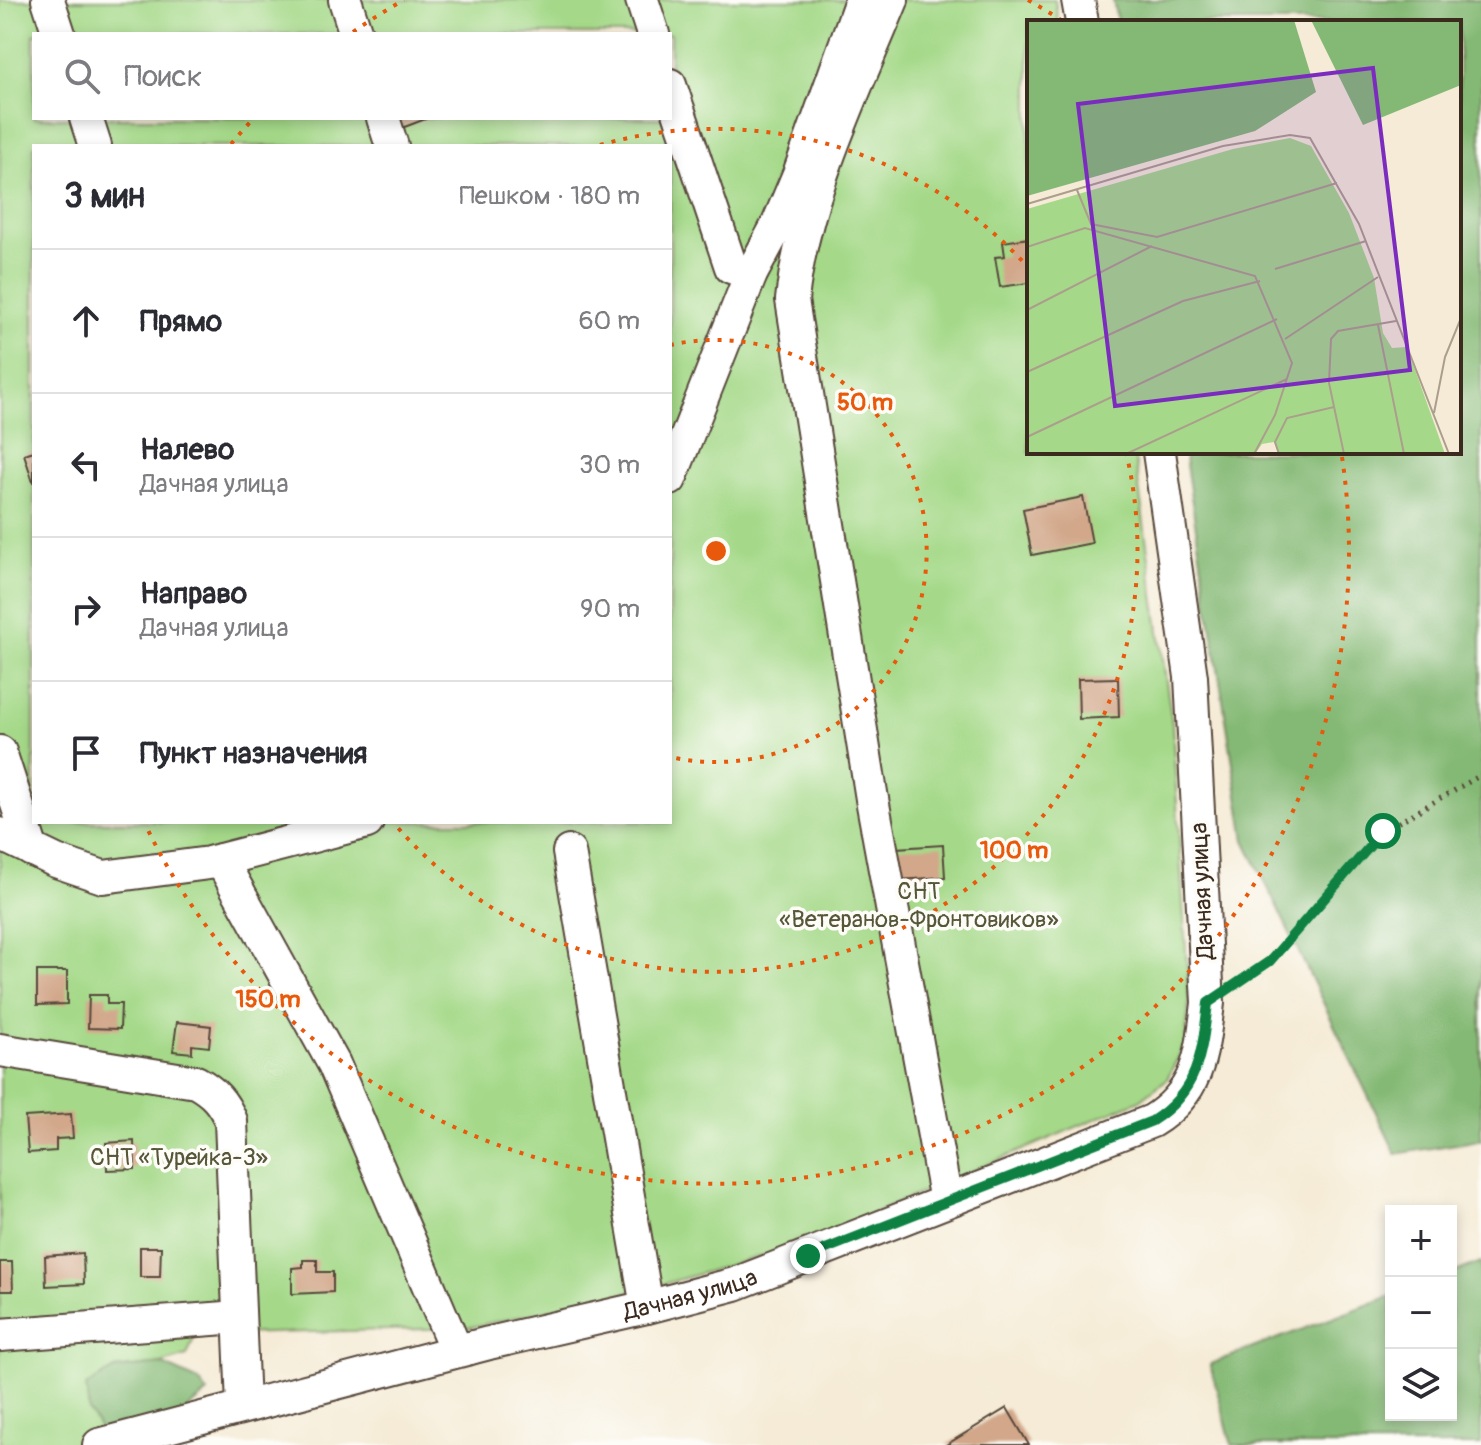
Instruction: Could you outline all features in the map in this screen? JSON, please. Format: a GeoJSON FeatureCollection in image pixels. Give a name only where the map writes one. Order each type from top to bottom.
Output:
{"type":"FeatureCollection","features":[{"type":"Feature","properties":{"kind":"street"},"geometry":{"type":"LineString","coordinates":[[48,0],[58,32]]}},
{"type":"Feature","properties":{"kind":"street"},"geometry":{"type":"LineString","coordinates":[[345,0],[355,32]]}},
{"type":"Feature","properties":{"kind":"street"},"geometry":{"type":"LineString","coordinates":[[642,0],[652,32]]}},
{"type":"Feature","properties":{"kind":"street"},"geometry":{"type":"LineString","coordinates":[[672,474],[751,274],[778,224],[799,174],[861,0]]}},
{"type":"Feature","properties":{"kind":"street"},"geometry":{"type":"LineString","coordinates":[[892,0],[839,130],[808,222],[795,273],[792,300],[872,799],[946,1201]]}},
{"type":"Feature","properties":{"kind":"street"},"geometry":{"type":"LineString","coordinates":[[1078,0],[1082,20]]}},
{"type":"Feature","properties":{"kind":"street"},"geometry":{"type":"LineString","coordinates":[[672,91],[731,267],[751,274]]}},
{"type":"Feature","properties":{"kind":"street"},"geometry":{"type":"LineString","coordinates":[[87,120],[94,144]]}},
{"type":"Feature","properties":{"kind":"street"},"geometry":{"type":"LineString","coordinates":[[384,120],[391,144]]}},
{"type":"Feature","properties":{"kind":"street","name":"Дачная улица"},"geometry":{"type":"LineString","coordinates":[[99,1445],[470,1348],[735,1284],[1152,1121],[1181,1099],[1199,1057],[1208,1003],[1191,677],[1159,454]]}},
{"type":"Feature","properties":{"kind":"street"},"geometry":{"type":"LineString","coordinates":[[0,752],[32,850]]}},
{"type":"Feature","properties":{"kind":"street"},"geometry":{"type":"LineString","coordinates":[[0,834],[32,850],[103,877],[221,860],[325,828],[353,824]]}},
{"type":"Feature","properties":{"kind":"street"},"geometry":{"type":"LineString","coordinates":[[569,852],[647,1307]]}},
{"type":"Feature","properties":{"kind":"street"},"geometry":{"type":"LineString","coordinates":[[221,860],[334,1064],[456,1350],[470,1348]]}},
{"type":"Feature","properties":{"kind":"street"},"geometry":{"type":"LineString","coordinates":[[0,1050],[196,1082],[211,1090],[224,1104],[231,1121],[243,1406]]}},
{"type":"Feature","properties":{"kind":"street"},"geometry":{"type":"LineString","coordinates":[[0,1335],[239,1317]]}},
{"type":"Feature","properties":{"kind":"path"},"geometry":{"type":"LineString","coordinates":[[1208,1003],[1270,961],[1383,831],[1481,775]]}},
{"type":"Feature","properties":{"kind":"green space","name":"СНТ «Ветеранов-Фронтовиков»"},"geometry":{"type":"Polygon","coordinates":[[[0,0],[1055,0],[1058,20],[1027,20],[1027,454],[1134,454],[1172,724],[1189,1002],[1185,1044],[1167,1079],[1140,1100],[796,1246],[660,1285],[467,1328],[195,1335],[187,1356],[161,1364],[115,1369],[111,1445],[0,1445],[0,0]]]}},
{"type":"Feature","properties":{"kind":"green space"},"geometry":{"type":"Polygon","coordinates":[[[1113,0],[1481,0],[1481,1140],[1396,1154],[1245,840],[1184,454],[1461,454],[1461,20],[1117,20],[1113,0]]]}},
{"type":"Feature","properties":{"kind":"green space"},"geometry":{"type":"Polygon","coordinates":[[[1481,1262],[1481,1445],[1232,1445],[1210,1364],[1385,1298],[1385,1421],[1457,1421],[1457,1272],[1481,1262]]]}},
{"type":"Feature","properties":{"kind":"green space"},"geometry":{"type":"Polygon","coordinates":[[[161,1364],[199,1381],[208,1393],[165,1427],[111,1445],[89,1412],[86,1386],[115,1369],[161,1364]]]}},
{"type":"Feature","properties":{"kind":"building"},"geometry":{"type":"Polygon","coordinates":[[[399,120],[423,120],[402,128],[399,120]]]}},
{"type":"Feature","properties":{"kind":"building"},"geometry":{"type":"Polygon","coordinates":[[[1027,238],[1027,283],[1000,287],[995,257],[1005,256],[1003,242],[1027,238]]]}},
{"type":"Feature","properties":{"kind":"building"},"geometry":{"type":"Polygon","coordinates":[[[32,452],[32,479],[24,454],[32,452]]]}},
{"type":"Feature","properties":{"kind":"building"},"geometry":{"type":"Polygon","coordinates":[[[1083,497],[1092,543],[1032,555],[1023,509],[1083,497]]]}},
{"type":"Feature","properties":{"kind":"building"},"geometry":{"type":"Polygon","coordinates":[[[1118,678],[1119,717],[1079,719],[1078,679],[1118,678]]]}},
{"type":"Feature","properties":{"kind":"building"},"geometry":{"type":"Polygon","coordinates":[[[943,845],[945,877],[898,880],[896,848],[943,845]]]}},
{"type":"Feature","properties":{"kind":"building"},"geometry":{"type":"Polygon","coordinates":[[[37,971],[67,971],[67,1004],[37,1005],[37,971]]]}},
{"type":"Feature","properties":{"kind":"building"},"geometry":{"type":"Polygon","coordinates":[[[89,995],[107,995],[107,1004],[121,1004],[120,1029],[88,1028],[89,995]]]}},
{"type":"Feature","properties":{"kind":"building"},"geometry":{"type":"Polygon","coordinates":[[[177,1022],[211,1026],[209,1047],[192,1045],[192,1053],[173,1051],[177,1022]]]}},
{"type":"Feature","properties":{"kind":"building"},"geometry":{"type":"Polygon","coordinates":[[[71,1114],[73,1138],[56,1139],[56,1151],[28,1153],[25,1117],[71,1114]]]}},
{"type":"Feature","properties":{"kind":"building"},"geometry":{"type":"Polygon","coordinates":[[[134,1141],[135,1169],[107,1170],[106,1143],[134,1141]]]}},
{"type":"Feature","properties":{"kind":"building"},"geometry":{"type":"Polygon","coordinates":[[[140,1247],[161,1247],[160,1277],[140,1277],[140,1247]]]}},
{"type":"Feature","properties":{"kind":"building"},"geometry":{"type":"Polygon","coordinates":[[[83,1253],[84,1284],[46,1286],[45,1256],[83,1253]]]}},
{"type":"Feature","properties":{"kind":"building"},"geometry":{"type":"Polygon","coordinates":[[[303,1260],[317,1260],[317,1272],[333,1272],[333,1292],[292,1294],[292,1268],[303,1267],[303,1260]]]}},
{"type":"Feature","properties":{"kind":"building"},"geometry":{"type":"Polygon","coordinates":[[[0,1262],[12,1262],[13,1291],[0,1291],[0,1262]]]}},
{"type":"Feature","properties":{"kind":"building"},"geometry":{"type":"Polygon","coordinates":[[[1007,1408],[1029,1445],[946,1445],[1007,1408]]]}},
{"type":"Feature","properties":{"kind":"route"},"geometry":{"type":"LineString","coordinates":[[808,1256],[1152,1121],[1166,1112],[1181,1099],[1192,1078],[1199,1057],[1208,1003],[1270,961],[1383,831]]}},
{"type":"Feature","properties":{"kind":"park label","name":"СНТ «Турейка-3»"},"geometry":{"type":"Point","coordinates":[179,1157]}}]}
